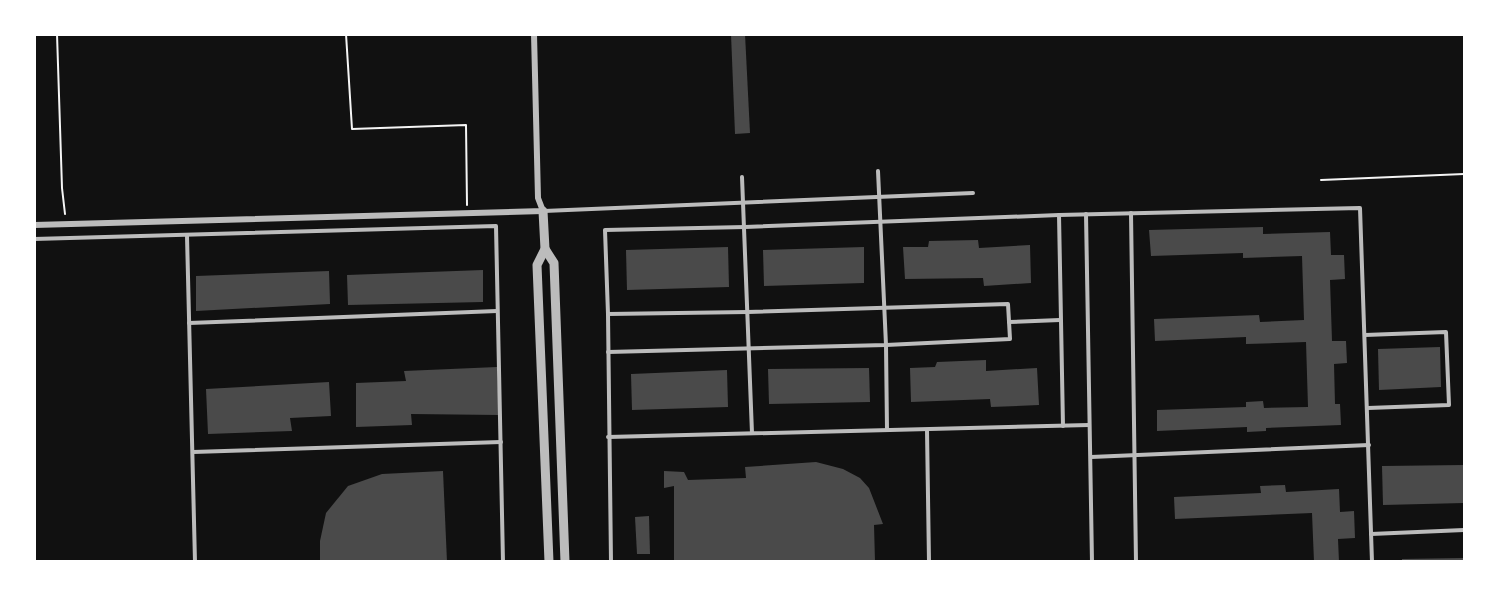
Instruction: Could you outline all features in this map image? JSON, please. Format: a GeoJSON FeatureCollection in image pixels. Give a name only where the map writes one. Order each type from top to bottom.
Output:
{"type":"FeatureCollection","features":[{"type":"Feature","properties":{"kind":"street"},"geometry":{"type":"LineString","coordinates":[[534,34],[538,198],[543,211],[545,249],[537,265],[549,561]]}},
{"type":"Feature","properties":{"kind":"street"},"geometry":{"type":"LineString","coordinates":[[34,225],[543,211]]}},
{"type":"Feature","properties":{"kind":"street"},"geometry":{"type":"LineString","coordinates":[[545,249],[555,263],[565,561]]}},
{"type":"Feature","properties":{"kind":"lane"},"geometry":{"type":"LineString","coordinates":[[878,171],[886,345],[887,430]]}},
{"type":"Feature","properties":{"kind":"lane"},"geometry":{"type":"LineString","coordinates":[[742,177],[752,433]]}},
{"type":"Feature","properties":{"kind":"lane"},"geometry":{"type":"LineString","coordinates":[[543,211],[973,193]]}},
{"type":"Feature","properties":{"kind":"lane"},"geometry":{"type":"LineString","coordinates":[[611,561],[605,230],[1086,214],[1360,208],[1372,561]]}},
{"type":"Feature","properties":{"kind":"lane"},"geometry":{"type":"LineString","coordinates":[[1131,213],[1136,561]]}},
{"type":"Feature","properties":{"kind":"lane"},"geometry":{"type":"LineString","coordinates":[[1086,214],[1092,561]]}},
{"type":"Feature","properties":{"kind":"lane"},"geometry":{"type":"LineString","coordinates":[[1059,215],[1063,426]]}},
{"type":"Feature","properties":{"kind":"lane"},"geometry":{"type":"LineString","coordinates":[[34,239],[496,226],[503,561]]}},
{"type":"Feature","properties":{"kind":"lane"},"geometry":{"type":"LineString","coordinates":[[187,236],[195,561]]}},
{"type":"Feature","properties":{"kind":"lane"},"geometry":{"type":"LineString","coordinates":[[608,314],[1008,304],[1010,339],[886,345],[608,352]]}},
{"type":"Feature","properties":{"kind":"lane"},"geometry":{"type":"LineString","coordinates":[[189,323],[497,311]]}},
{"type":"Feature","properties":{"kind":"lane"},"geometry":{"type":"LineString","coordinates":[[1009,322],[1060,320]]}},
{"type":"Feature","properties":{"kind":"lane"},"geometry":{"type":"LineString","coordinates":[[1365,335],[1446,332],[1449,405],[1368,408]]}},
{"type":"Feature","properties":{"kind":"lane"},"geometry":{"type":"LineString","coordinates":[[608,437],[1089,425]]}},
{"type":"Feature","properties":{"kind":"lane"},"geometry":{"type":"LineString","coordinates":[[927,430],[929,561]]}},
{"type":"Feature","properties":{"kind":"lane"},"geometry":{"type":"LineString","coordinates":[[192,452],[501,442]]}},
{"type":"Feature","properties":{"kind":"lane"},"geometry":{"type":"LineString","coordinates":[[1090,457],[1369,445]]}},
{"type":"Feature","properties":{"kind":"lane"},"geometry":{"type":"LineString","coordinates":[[1371,534],[1464,530]]}},
{"type":"Feature","properties":{"kind":"path"},"geometry":{"type":"LineString","coordinates":[[57,34],[62,188],[65,215],[76,224]]}},
{"type":"Feature","properties":{"kind":"path"},"geometry":{"type":"LineString","coordinates":[[346,34],[352,129],[466,125],[467,214]]}},
{"type":"Feature","properties":{"kind":"path"},"geometry":{"type":"LineString","coordinates":[[1321,180],[1464,174]]}},
{"type":"Feature","properties":{"kind":"building"},"geometry":{"type":"Polygon","coordinates":[[[731,34],[745,34],[750,133],[735,134],[731,34]]]}},
{"type":"Feature","properties":{"kind":"building"},"geometry":{"type":"Polygon","coordinates":[[[1263,227],[1263,234],[1330,232],[1331,255],[1344,255],[1345,279],[1330,280],[1332,341],[1346,341],[1347,363],[1334,364],[1335,404],[1340,404],[1341,425],[1266,428],[1266,431],[1247,432],[1247,427],[1157,431],[1157,410],[1246,407],[1246,402],[1263,401],[1264,408],[1308,407],[1306,342],[1246,344],[1246,337],[1155,341],[1154,319],[1259,315],[1260,322],[1304,320],[1302,256],[1243,258],[1243,253],[1151,256],[1149,230],[1263,227]]]}},
{"type":"Feature","properties":{"kind":"building"},"geometry":{"type":"Polygon","coordinates":[[[978,240],[979,248],[1030,245],[1031,283],[984,286],[983,278],[905,279],[903,247],[928,247],[929,241],[978,240]]]}},
{"type":"Feature","properties":{"kind":"building"},"geometry":{"type":"Polygon","coordinates":[[[728,247],[729,287],[627,290],[626,250],[728,247]]]}},
{"type":"Feature","properties":{"kind":"building"},"geometry":{"type":"Polygon","coordinates":[[[864,247],[864,283],[764,286],[763,250],[864,247]]]}},
{"type":"Feature","properties":{"kind":"building"},"geometry":{"type":"Polygon","coordinates":[[[483,270],[483,302],[348,305],[347,275],[483,270]]]}},
{"type":"Feature","properties":{"kind":"building"},"geometry":{"type":"Polygon","coordinates":[[[329,271],[330,304],[196,311],[196,276],[329,271]]]}},
{"type":"Feature","properties":{"kind":"building"},"geometry":{"type":"Polygon","coordinates":[[[1440,347],[1441,387],[1379,390],[1378,349],[1440,347]]]}},
{"type":"Feature","properties":{"kind":"building"},"geometry":{"type":"Polygon","coordinates":[[[986,360],[986,371],[1037,368],[1039,405],[991,407],[990,399],[911,402],[910,368],[935,367],[937,362],[986,360]]]}},
{"type":"Feature","properties":{"kind":"building"},"geometry":{"type":"Polygon","coordinates":[[[497,367],[499,415],[411,414],[412,425],[356,427],[356,383],[406,381],[404,371],[497,367]]]}},
{"type":"Feature","properties":{"kind":"building"},"geometry":{"type":"Polygon","coordinates":[[[869,368],[870,402],[769,404],[768,369],[869,368]]]}},
{"type":"Feature","properties":{"kind":"building"},"geometry":{"type":"Polygon","coordinates":[[[727,370],[728,407],[632,410],[631,374],[727,370]]]}},
{"type":"Feature","properties":{"kind":"building"},"geometry":{"type":"Polygon","coordinates":[[[329,382],[331,416],[290,418],[292,431],[208,434],[206,389],[329,382]]]}},
{"type":"Feature","properties":{"kind":"building"},"geometry":{"type":"Polygon","coordinates":[[[816,462],[843,469],[860,478],[869,488],[883,524],[874,525],[875,562],[674,562],[674,486],[664,488],[664,471],[684,472],[688,480],[746,478],[745,467],[816,462]]]}},
{"type":"Feature","properties":{"kind":"building"},"geometry":{"type":"Polygon","coordinates":[[[1464,465],[1464,503],[1383,505],[1382,466],[1464,465]]]}},
{"type":"Feature","properties":{"kind":"building"},"geometry":{"type":"Polygon","coordinates":[[[443,471],[447,562],[320,562],[320,541],[326,513],[348,486],[382,474],[443,471]]]}},
{"type":"Feature","properties":{"kind":"building"},"geometry":{"type":"Polygon","coordinates":[[[1285,485],[1286,492],[1339,489],[1340,512],[1354,511],[1355,538],[1338,539],[1339,562],[1314,562],[1312,513],[1175,519],[1174,497],[1261,493],[1260,486],[1285,485]]]}},
{"type":"Feature","properties":{"kind":"building"},"geometry":{"type":"Polygon","coordinates":[[[649,516],[650,554],[637,554],[635,517],[649,516]]]}},
{"type":"Feature","properties":{"kind":"building"},"geometry":{"type":"Polygon","coordinates":[[[1464,558],[1464,562],[1402,562],[1402,559],[1464,558]]]}}]}
